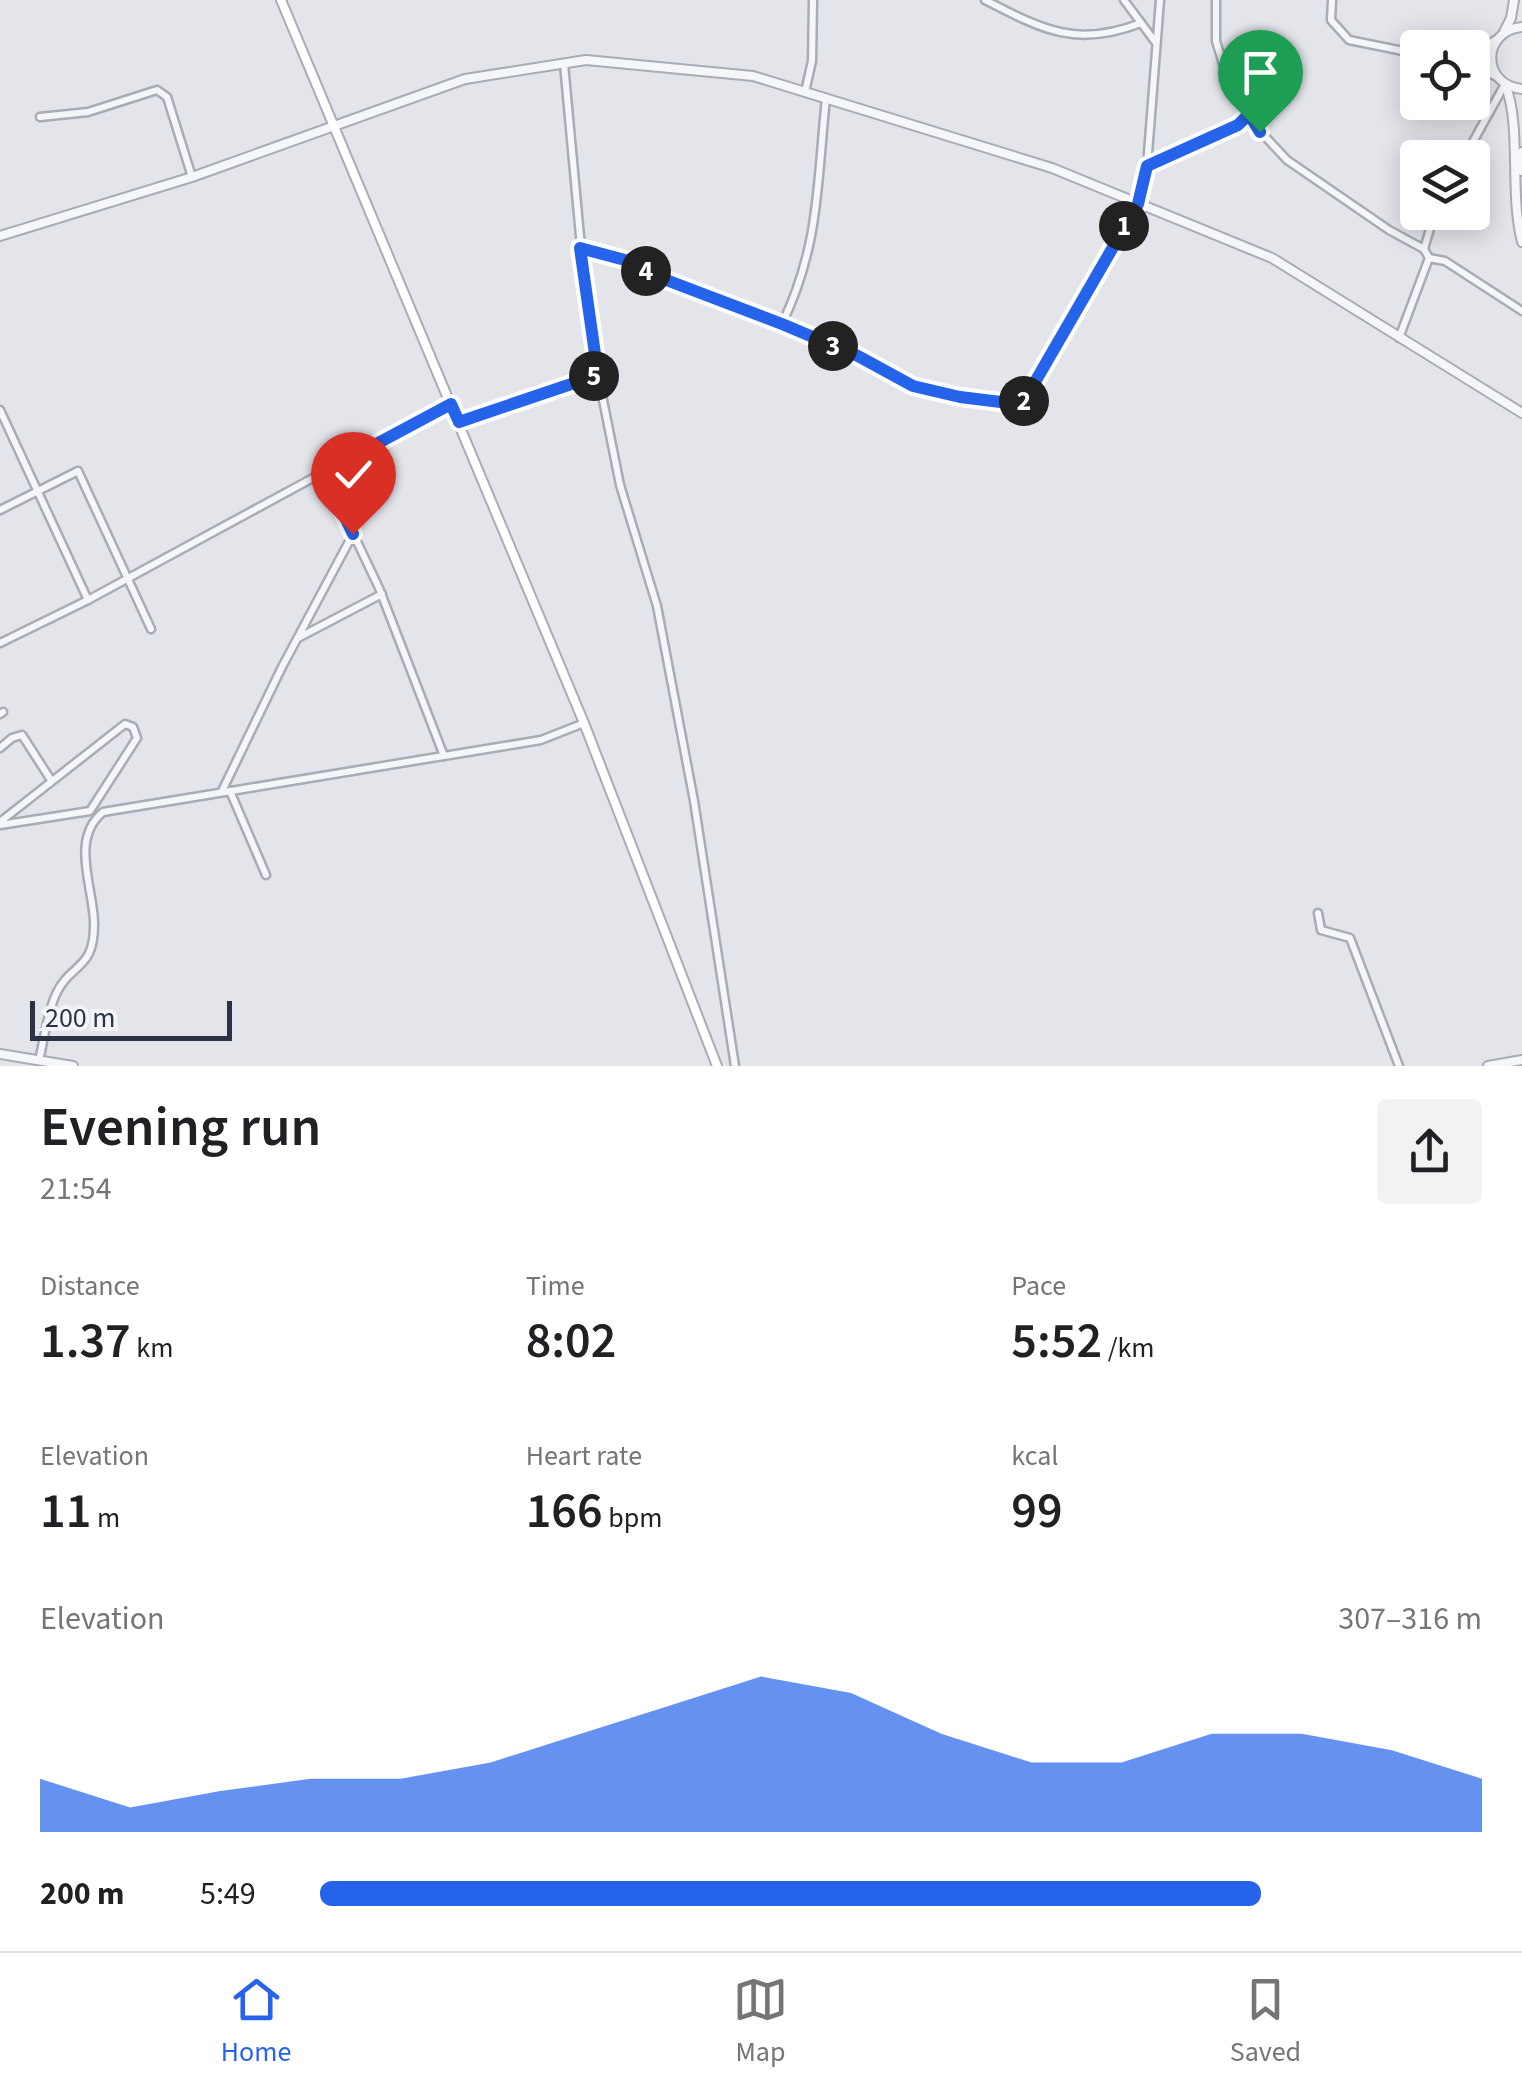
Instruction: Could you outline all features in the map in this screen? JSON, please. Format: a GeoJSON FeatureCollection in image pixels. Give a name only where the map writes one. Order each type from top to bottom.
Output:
{"type":"FeatureCollection","features":[{"type":"Feature","properties":{"kind":"main road"},"geometry":{"type":"LineString","coordinates":[[281,0],[584,723],[717,1066]]}},
{"type":"Feature","properties":{"kind":"street"},"geometry":{"type":"LineString","coordinates":[[804,92],[812,61],[812,0]]}},
{"type":"Feature","properties":{"kind":"street"},"geometry":{"type":"LineString","coordinates":[[984,0],[1030,24],[1064,34],[1110,35],[1141,22]]}},
{"type":"Feature","properties":{"kind":"street"},"geometry":{"type":"LineString","coordinates":[[1124,0],[1156,43]]}},
{"type":"Feature","properties":{"kind":"street"},"geometry":{"type":"LineString","coordinates":[[580,248],[625,260],[661,278],[782,324],[858,356],[913,386],[1017,404],[1024,401],[1138,204],[1147,166],[1160,0]]}},
{"type":"Feature","properties":{"kind":"street"},"geometry":{"type":"LineString","coordinates":[[1216,0],[1216,41],[1224,67],[1249,114],[1287,160],[1389,230],[1424,249],[1429,258],[1399,338]]}},
{"type":"Feature","properties":{"kind":"street"},"geometry":{"type":"LineString","coordinates":[[1332,0],[1331,20],[1349,40],[1400,50]]}},
{"type":"Feature","properties":{"kind":"street"},"geometry":{"type":"LineString","coordinates":[[1514,0],[1511,18],[1490,58],[1514,104],[1514,177],[1522,242]]}},
{"type":"Feature","properties":{"kind":"street"},"geometry":{"type":"LineString","coordinates":[[1490,43],[1522,27]]}},
{"type":"Feature","properties":{"kind":"street"},"geometry":{"type":"LineString","coordinates":[[0,236],[192,177],[466,79],[586,60],[754,76],[1052,168],[1272,258],[1522,413]]}},
{"type":"Feature","properties":{"kind":"street"},"geometry":{"type":"LineString","coordinates":[[564,64],[580,248],[598,375],[620,485],[657,606],[701,840],[735,1066]]}},
{"type":"Feature","properties":{"kind":"street"},"geometry":{"type":"LineString","coordinates":[[1490,75],[1522,89]]}},
{"type":"Feature","properties":{"kind":"street"},"geometry":{"type":"LineString","coordinates":[[1473,140],[1501,81]]}},
{"type":"Feature","properties":{"kind":"street"},"geometry":{"type":"LineString","coordinates":[[40,118],[88,112],[154,90],[161,92],[167,97],[192,177]]}},
{"type":"Feature","properties":{"kind":"street"},"geometry":{"type":"LineString","coordinates":[[782,324],[808,261],[816,220],[826,98]]}},
{"type":"Feature","properties":{"kind":"street"},"geometry":{"type":"LineString","coordinates":[[1147,166],[1238,125],[1249,114]]}},
{"type":"Feature","properties":{"kind":"street"},"geometry":{"type":"LineString","coordinates":[[1522,152],[1522,171]]}},
{"type":"Feature","properties":{"kind":"street"},"geometry":{"type":"LineString","coordinates":[[1424,249],[1429,230]]}},
{"type":"Feature","properties":{"kind":"street"},"geometry":{"type":"LineString","coordinates":[[1429,258],[1445,261],[1522,311]]}},
{"type":"Feature","properties":{"kind":"street"},"geometry":{"type":"LineString","coordinates":[[459,422],[598,375]]}},
{"type":"Feature","properties":{"kind":"street"},"geometry":{"type":"LineString","coordinates":[[0,642],[130,578],[451,404]]}},
{"type":"Feature","properties":{"kind":"street"},"geometry":{"type":"LineString","coordinates":[[0,410],[88,600]]}},
{"type":"Feature","properties":{"kind":"street"},"geometry":{"type":"LineString","coordinates":[[0,510],[78,471],[151,629]]}},
{"type":"Feature","properties":{"kind":"street"},"geometry":{"type":"LineString","coordinates":[[324,472],[382,594],[444,756]]}},
{"type":"Feature","properties":{"kind":"street"},"geometry":{"type":"LineString","coordinates":[[226,791],[297,638],[353,534]]}},
{"type":"Feature","properties":{"kind":"street"},"geometry":{"type":"LineString","coordinates":[[297,638],[382,594]]}},
{"type":"Feature","properties":{"kind":"street"},"geometry":{"type":"LineString","coordinates":[[39,1061],[58,989],[82,967],[90,952],[94,922],[86,844],[92,822],[102,812],[541,740],[584,723]]}},
{"type":"Feature","properties":{"kind":"street"},"geometry":{"type":"LineString","coordinates":[[125,724],[133,727],[136,738],[90,811],[0,823],[125,724]]}},
{"type":"Feature","properties":{"kind":"street"},"geometry":{"type":"LineString","coordinates":[[0,748],[22,735],[51,780]]}},
{"type":"Feature","properties":{"kind":"street"},"geometry":{"type":"LineString","coordinates":[[226,791],[266,875]]}},
{"type":"Feature","properties":{"kind":"street"},"geometry":{"type":"LineString","coordinates":[[1318,913],[1321,930],[1350,938],[1398,1066]]}},
{"type":"Feature","properties":{"kind":"street"},"geometry":{"type":"LineString","coordinates":[[0,1054],[73,1066]]}},
{"type":"Feature","properties":{"kind":"street"},"geometry":{"type":"LineString","coordinates":[[1488,1066],[1522,1060]]}},
{"type":"Feature","properties":{"kind":"route"},"geometry":{"type":"LineString","coordinates":[[353,534],[324,472],[451,404],[459,422],[598,375],[580,248],[625,260],[661,278],[782,324],[858,356],[913,386],[1017,404],[1024,401],[1138,204],[1147,166],[1238,125],[1249,114],[1260,132]]}}]}
